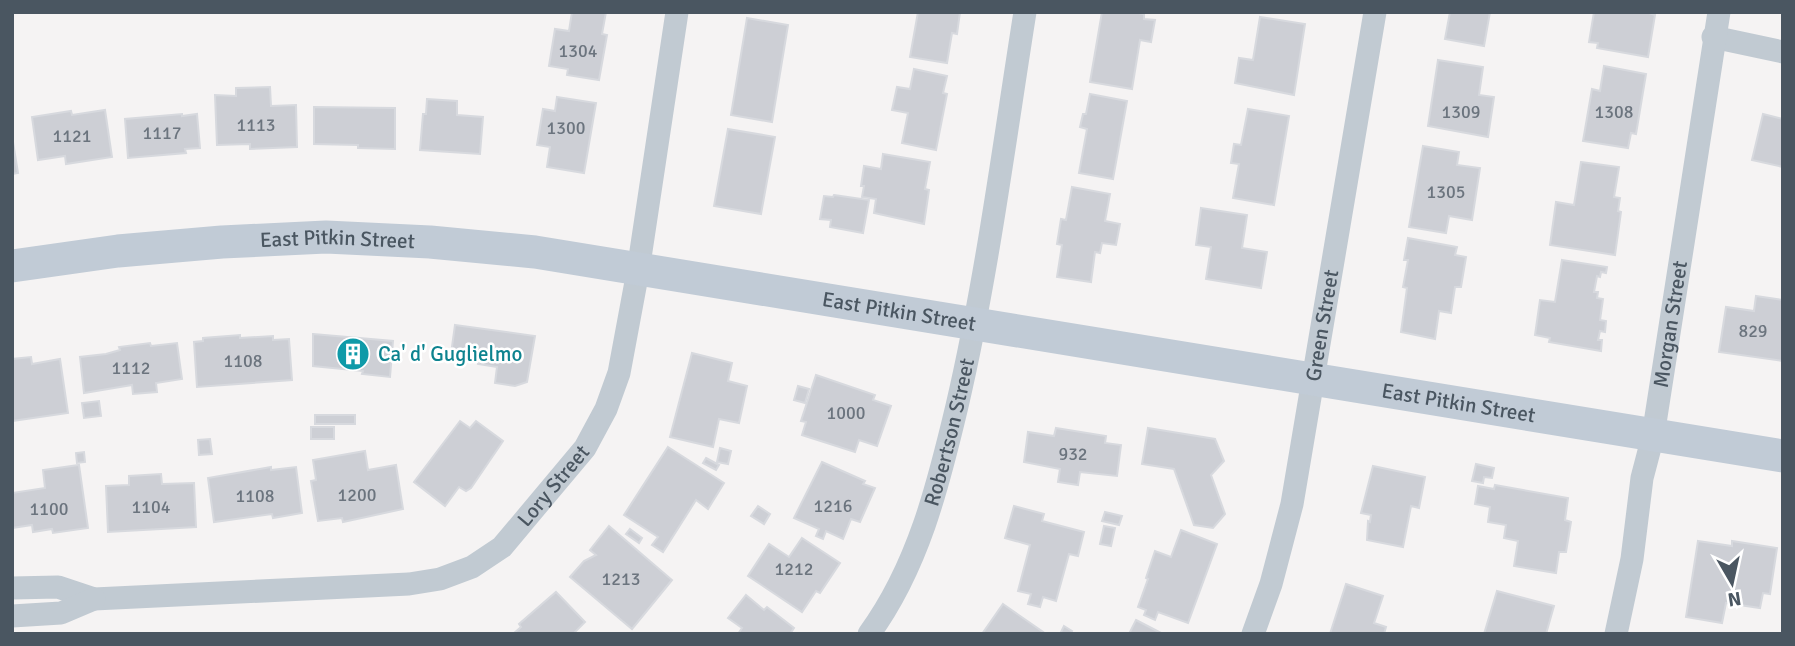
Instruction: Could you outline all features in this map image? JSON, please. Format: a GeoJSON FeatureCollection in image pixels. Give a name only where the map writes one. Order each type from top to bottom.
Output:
{"type":"FeatureCollection","features":[{"type":"Feature","properties":{"kind":"street","name":"Lory Street"},"geometry":{"type":"LineString","coordinates":[[12,616],[61,613],[94,599],[372,587],[440,579],[472,567],[502,547],[585,448],[606,409],[619,373],[638,271],[677,12]]}},
{"type":"Feature","properties":{"kind":"street","name":"Robertson Street"},"geometry":{"type":"LineString","coordinates":[[869,634],[897,587],[922,534],[940,478],[976,324],[1025,12]]}},
{"type":"Feature","properties":{"kind":"street","name":"Green Street"},"geometry":{"type":"LineString","coordinates":[[1253,634],[1271,584],[1292,504],[1375,12]]}},
{"type":"Feature","properties":{"kind":"street","name":"Morgan Street"},"geometry":{"type":"LineString","coordinates":[[1616,634],[1632,559],[1642,478],[1653,436],[1719,12]]}},
{"type":"Feature","properties":{"kind":"street"},"geometry":{"type":"LineString","coordinates":[[1713,37],[1783,52]]}},
{"type":"Feature","properties":{"kind":"street","name":"East Pitkin Street"},"geometry":{"type":"LineString","coordinates":[[12,266],[118,251],[326,237],[430,242],[535,252],[638,271],[1783,456]]}},
{"type":"Feature","properties":{"kind":"street","name":"Lory Street"},"geometry":{"type":"LineString","coordinates":[[12,588],[58,587],[94,599]]}},
{"type":"Feature","properties":{"kind":"building"},"geometry":{"type":"Polygon","coordinates":[[[572,12],[606,12],[602,34],[607,35],[599,80],[567,75],[568,69],[549,66],[555,29],[569,31],[572,12]]]}},
{"type":"Feature","properties":{"kind":"building"},"geometry":{"type":"Polygon","coordinates":[[[918,12],[960,12],[957,34],[952,33],[947,63],[910,57],[918,12]]]}},
{"type":"Feature","properties":{"kind":"building"},"geometry":{"type":"Polygon","coordinates":[[[1102,12],[1133,12],[1144,14],[1144,19],[1155,20],[1151,42],[1140,40],[1132,89],[1090,82],[1102,12]]]}},
{"type":"Feature","properties":{"kind":"building"},"geometry":{"type":"Polygon","coordinates":[[[1450,12],[1490,12],[1484,46],[1445,39],[1450,12]]]}},
{"type":"Feature","properties":{"kind":"building"},"geometry":{"type":"Polygon","coordinates":[[[1594,12],[1646,12],[1655,15],[1648,57],[1597,48],[1598,43],[1589,42],[1594,12]]]}},
{"type":"Feature","properties":{"kind":"building"},"geometry":{"type":"Polygon","coordinates":[[[1260,17],[1305,24],[1294,95],[1235,83],[1239,58],[1253,60],[1260,17]]]}},
{"type":"Feature","properties":{"kind":"building"},"geometry":{"type":"Polygon","coordinates":[[[747,18],[788,25],[772,122],[731,115],[747,18]]]}},
{"type":"Feature","properties":{"kind":"building"},"geometry":{"type":"Polygon","coordinates":[[[1438,60],[1483,67],[1479,95],[1494,97],[1488,137],[1428,126],[1438,60]]]}},
{"type":"Feature","properties":{"kind":"building"},"geometry":{"type":"Polygon","coordinates":[[[1604,66],[1646,74],[1636,134],[1631,133],[1628,148],[1583,141],[1592,89],[1600,91],[1604,66]]]}},
{"type":"Feature","properties":{"kind":"building"},"geometry":{"type":"Polygon","coordinates":[[[914,69],[947,76],[943,93],[947,94],[936,150],[902,143],[908,113],[892,110],[897,87],[910,89],[914,69]]]}},
{"type":"Feature","properties":{"kind":"building"},"geometry":{"type":"Polygon","coordinates":[[[270,87],[271,106],[296,105],[297,147],[250,149],[250,144],[217,145],[215,95],[236,96],[236,88],[270,87]]]}},
{"type":"Feature","properties":{"kind":"building"},"geometry":{"type":"Polygon","coordinates":[[[1090,94],[1127,101],[1113,179],[1079,173],[1087,129],[1080,127],[1090,94]]]}},
{"type":"Feature","properties":{"kind":"building"},"geometry":{"type":"Polygon","coordinates":[[[557,97],[596,103],[584,173],[547,167],[550,147],[537,145],[543,109],[555,111],[557,97]]]}},
{"type":"Feature","properties":{"kind":"building"},"geometry":{"type":"Polygon","coordinates":[[[427,99],[457,101],[457,115],[483,117],[480,154],[420,150],[427,99]]]}},
{"type":"Feature","properties":{"kind":"building"},"geometry":{"type":"Polygon","coordinates":[[[314,107],[395,108],[395,149],[314,144],[314,107]]]}},
{"type":"Feature","properties":{"kind":"building"},"geometry":{"type":"Polygon","coordinates":[[[1248,109],[1289,116],[1274,205],[1233,198],[1239,164],[1231,163],[1234,144],[1241,145],[1248,109]]]}},
{"type":"Feature","properties":{"kind":"building"},"geometry":{"type":"Polygon","coordinates":[[[105,110],[112,157],[66,164],[65,156],[38,160],[32,117],[71,111],[72,115],[105,110]]]}},
{"type":"Feature","properties":{"kind":"building"},"geometry":{"type":"Polygon","coordinates":[[[197,114],[200,148],[185,149],[186,153],[128,158],[125,119],[197,114]]]}},
{"type":"Feature","properties":{"kind":"building"},"geometry":{"type":"Polygon","coordinates":[[[1763,114],[1783,119],[1783,167],[1752,160],[1763,114]]]}},
{"type":"Feature","properties":{"kind":"building"},"geometry":{"type":"Polygon","coordinates":[[[728,129],[775,137],[761,214],[714,206],[728,129]]]}},
{"type":"Feature","properties":{"kind":"building"},"geometry":{"type":"Polygon","coordinates":[[[12,136],[18,173],[12,174],[12,136]]]}},
{"type":"Feature","properties":{"kind":"building"},"geometry":{"type":"Polygon","coordinates":[[[1423,146],[1459,152],[1457,165],[1480,168],[1472,220],[1449,216],[1446,233],[1409,227],[1423,146]]]}},
{"type":"Feature","properties":{"kind":"building"},"geometry":{"type":"Polygon","coordinates":[[[883,154],[930,162],[925,189],[929,190],[924,224],[874,213],[876,199],[862,197],[864,166],[881,169],[883,154]]]}},
{"type":"Feature","properties":{"kind":"building"},"geometry":{"type":"Polygon","coordinates":[[[1581,162],[1619,167],[1614,197],[1620,198],[1618,211],[1621,212],[1615,255],[1550,245],[1556,202],[1574,205],[1581,162]]]}},
{"type":"Feature","properties":{"kind":"building"},"geometry":{"type":"Polygon","coordinates":[[[1072,187],[1110,194],[1105,221],[1120,224],[1116,245],[1102,243],[1100,253],[1095,252],[1091,282],[1057,277],[1062,245],[1057,244],[1061,219],[1066,220],[1072,187]]]}},
{"type":"Feature","properties":{"kind":"building"},"geometry":{"type":"Polygon","coordinates":[[[824,196],[869,200],[863,233],[830,227],[831,220],[820,219],[824,196]]]}},
{"type":"Feature","properties":{"kind":"building"},"geometry":{"type":"Polygon","coordinates":[[[1201,208],[1247,215],[1242,248],[1267,252],[1261,288],[1206,279],[1211,247],[1196,245],[1201,208]]]}},
{"type":"Feature","properties":{"kind":"building"},"geometry":{"type":"Polygon","coordinates":[[[1408,238],[1457,247],[1455,255],[1466,257],[1461,287],[1455,287],[1451,313],[1439,311],[1435,339],[1401,332],[1407,288],[1403,287],[1408,260],[1404,260],[1408,238]]]}},
{"type":"Feature","properties":{"kind":"building"},"geometry":{"type":"Polygon","coordinates":[[[1562,260],[1607,267],[1606,273],[1601,272],[1600,277],[1597,276],[1594,292],[1598,292],[1597,298],[1603,299],[1600,320],[1606,321],[1605,332],[1600,331],[1598,340],[1602,340],[1601,351],[1549,342],[1550,338],[1535,335],[1540,300],[1555,302],[1562,260]]]}},
{"type":"Feature","properties":{"kind":"building"},"geometry":{"type":"Polygon","coordinates":[[[1756,296],[1783,300],[1783,361],[1719,352],[1726,307],[1754,311],[1756,296]]]}},
{"type":"Feature","properties":{"kind":"building"},"geometry":{"type":"Polygon","coordinates":[[[455,325],[535,336],[527,382],[515,386],[495,383],[497,367],[478,364],[479,358],[451,354],[455,325]]]}},
{"type":"Feature","properties":{"kind":"building","name":"Ca' d' Guglielmo"},"geometry":{"type":"Polygon","coordinates":[[[313,334],[393,341],[390,377],[362,374],[363,371],[313,366],[313,334]]]}},
{"type":"Feature","properties":{"kind":"building"},"geometry":{"type":"Polygon","coordinates":[[[240,335],[240,338],[273,336],[273,340],[289,339],[292,380],[197,387],[194,342],[203,341],[203,338],[240,335]]]}},
{"type":"Feature","properties":{"kind":"building"},"geometry":{"type":"Polygon","coordinates":[[[150,343],[151,346],[177,343],[182,379],[156,383],[157,392],[133,394],[132,385],[84,393],[80,357],[106,354],[120,350],[119,347],[150,343]]]}},
{"type":"Feature","properties":{"kind":"building"},"geometry":{"type":"Polygon","coordinates":[[[692,353],[732,363],[728,381],[747,386],[739,423],[719,419],[713,447],[670,437],[692,353]]]}},
{"type":"Feature","properties":{"kind":"building"},"geometry":{"type":"Polygon","coordinates":[[[31,357],[32,364],[60,359],[68,413],[12,421],[12,359],[31,357]]]}},
{"type":"Feature","properties":{"kind":"building"},"geometry":{"type":"Polygon","coordinates":[[[816,375],[875,395],[873,400],[891,406],[877,446],[859,440],[855,452],[802,435],[806,422],[801,421],[816,375]]]}},
{"type":"Feature","properties":{"kind":"building"},"geometry":{"type":"Polygon","coordinates":[[[798,386],[809,389],[805,403],[794,400],[798,386]]]}},
{"type":"Feature","properties":{"kind":"building"},"geometry":{"type":"Polygon","coordinates":[[[99,401],[101,416],[84,418],[82,403],[99,401]]]}},
{"type":"Feature","properties":{"kind":"building"},"geometry":{"type":"Polygon","coordinates":[[[315,415],[355,415],[355,424],[315,424],[315,415]]]}},
{"type":"Feature","properties":{"kind":"building"},"geometry":{"type":"Polygon","coordinates":[[[460,421],[470,428],[476,421],[503,441],[471,488],[466,491],[459,487],[445,506],[414,482],[460,421]]]}},
{"type":"Feature","properties":{"kind":"building"},"geometry":{"type":"Polygon","coordinates":[[[311,427],[334,427],[334,439],[311,439],[311,427]]]}},
{"type":"Feature","properties":{"kind":"building"},"geometry":{"type":"Polygon","coordinates":[[[1056,428],[1106,436],[1105,443],[1121,445],[1117,476],[1080,472],[1078,485],[1058,482],[1060,469],[1024,462],[1028,432],[1054,436],[1056,428]]]}},
{"type":"Feature","properties":{"kind":"building"},"geometry":{"type":"Polygon","coordinates":[[[1148,428],[1215,439],[1224,461],[1211,475],[1225,514],[1213,528],[1194,525],[1174,469],[1142,464],[1148,428]]]}},
{"type":"Feature","properties":{"kind":"building"},"geometry":{"type":"Polygon","coordinates":[[[210,439],[212,454],[199,455],[198,440],[210,439]]]}},
{"type":"Feature","properties":{"kind":"building"},"geometry":{"type":"Polygon","coordinates":[[[668,447],[724,483],[708,509],[696,500],[663,552],[652,545],[658,537],[624,515],[668,447]]]}},
{"type":"Feature","properties":{"kind":"building"},"geometry":{"type":"Polygon","coordinates":[[[720,448],[731,451],[728,464],[717,462],[720,448]]]}},
{"type":"Feature","properties":{"kind":"building"},"geometry":{"type":"Polygon","coordinates":[[[365,451],[368,470],[396,465],[403,509],[343,522],[342,518],[318,521],[311,481],[316,480],[313,460],[365,451]]]}},
{"type":"Feature","properties":{"kind":"building"},"geometry":{"type":"Polygon","coordinates":[[[84,452],[85,462],[77,463],[76,453],[84,452]]]}},
{"type":"Feature","properties":{"kind":"building"},"geometry":{"type":"Polygon","coordinates":[[[706,458],[719,465],[716,470],[703,463],[706,458]]]}},
{"type":"Feature","properties":{"kind":"building"},"geometry":{"type":"Polygon","coordinates":[[[822,462],[875,488],[860,522],[851,519],[843,539],[826,531],[823,539],[816,536],[819,529],[794,518],[822,462]]]}},
{"type":"Feature","properties":{"kind":"building"},"geometry":{"type":"Polygon","coordinates":[[[1476,464],[1494,468],[1492,478],[1484,477],[1483,483],[1472,481],[1476,464]]]}},
{"type":"Feature","properties":{"kind":"building"},"geometry":{"type":"Polygon","coordinates":[[[79,465],[88,528],[53,533],[52,529],[33,532],[32,525],[12,528],[12,493],[45,488],[43,470],[79,465]]]}},
{"type":"Feature","properties":{"kind":"building"},"geometry":{"type":"Polygon","coordinates":[[[1373,466],[1425,477],[1419,508],[1411,506],[1403,547],[1367,540],[1371,515],[1361,513],[1373,466]]]}},
{"type":"Feature","properties":{"kind":"building"},"geometry":{"type":"Polygon","coordinates":[[[271,467],[271,470],[296,467],[302,513],[214,522],[208,478],[271,467]]]}},
{"type":"Feature","properties":{"kind":"building"},"geometry":{"type":"Polygon","coordinates":[[[161,474],[162,484],[194,483],[196,527],[108,532],[106,486],[129,485],[129,476],[161,474]]]}},
{"type":"Feature","properties":{"kind":"building"},"geometry":{"type":"Polygon","coordinates":[[[1495,485],[1568,498],[1565,520],[1571,522],[1566,552],[1559,552],[1556,573],[1514,566],[1518,541],[1504,538],[1506,525],[1488,522],[1490,507],[1475,504],[1478,486],[1494,489],[1495,485]]]}},
{"type":"Feature","properties":{"kind":"building"},"geometry":{"type":"Polygon","coordinates":[[[758,506],[770,514],[764,524],[751,516],[758,506]]]}},
{"type":"Feature","properties":{"kind":"building"},"geometry":{"type":"Polygon","coordinates":[[[1014,506],[1044,514],[1042,521],[1084,532],[1078,556],[1069,554],[1056,601],[1043,597],[1040,607],[1028,604],[1031,594],[1018,591],[1030,545],[1005,538],[1014,506]]]}},
{"type":"Feature","properties":{"kind":"building"},"geometry":{"type":"Polygon","coordinates":[[[1105,512],[1122,516],[1119,525],[1102,521],[1105,512]]]}},
{"type":"Feature","properties":{"kind":"building"},"geometry":{"type":"Polygon","coordinates":[[[609,526],[672,580],[632,629],[570,577],[584,561],[596,555],[590,550],[609,526]]]}},
{"type":"Feature","properties":{"kind":"building"},"geometry":{"type":"Polygon","coordinates":[[[1104,526],[1115,528],[1111,546],[1100,544],[1104,526]]]}},
{"type":"Feature","properties":{"kind":"building"},"geometry":{"type":"Polygon","coordinates":[[[630,529],[642,538],[639,543],[626,534],[630,529]]]}},
{"type":"Feature","properties":{"kind":"building"},"geometry":{"type":"Polygon","coordinates":[[[1181,530],[1217,544],[1188,623],[1158,612],[1155,620],[1144,615],[1146,610],[1138,607],[1148,579],[1146,578],[1155,551],[1171,557],[1181,530]]]}},
{"type":"Feature","properties":{"kind":"building"},"geometry":{"type":"Polygon","coordinates":[[[802,538],[840,563],[820,593],[816,591],[802,612],[748,576],[769,544],[789,557],[802,538]]]}},
{"type":"Feature","properties":{"kind":"building"},"geometry":{"type":"Polygon","coordinates":[[[1698,541],[1732,546],[1732,541],[1777,548],[1770,594],[1763,593],[1760,608],[1726,603],[1722,623],[1686,617],[1698,541]]]}},
{"type":"Feature","properties":{"kind":"building"},"geometry":{"type":"Polygon","coordinates":[[[1346,584],[1383,596],[1374,623],[1386,627],[1384,634],[1330,634],[1346,584]]]}},
{"type":"Feature","properties":{"kind":"building"},"geometry":{"type":"Polygon","coordinates":[[[1497,591],[1554,606],[1546,634],[1484,634],[1497,591]]]}},
{"type":"Feature","properties":{"kind":"building"},"geometry":{"type":"Polygon","coordinates":[[[556,592],[585,622],[573,634],[513,634],[521,627],[519,624],[556,592]]]}},
{"type":"Feature","properties":{"kind":"building"},"geometry":{"type":"Polygon","coordinates":[[[746,595],[764,610],[767,607],[794,628],[790,634],[738,634],[742,628],[728,618],[746,595]]]}},
{"type":"Feature","properties":{"kind":"building"},"geometry":{"type":"Polygon","coordinates":[[[1003,604],[1043,632],[982,634],[1003,604]]]}},
{"type":"Feature","properties":{"kind":"building"},"geometry":{"type":"Polygon","coordinates":[[[1136,620],[1163,634],[1129,634],[1136,620]]]}},
{"type":"Feature","properties":{"kind":"building"},"geometry":{"type":"Polygon","coordinates":[[[1064,626],[1072,631],[1070,634],[1060,634],[1064,626]]]}},
{"type":"Feature","properties":{"kind":"place","name":"Ca' d' Guglielmo"},"geometry":{"type":"Point","coordinates":[353,354]}}]}
